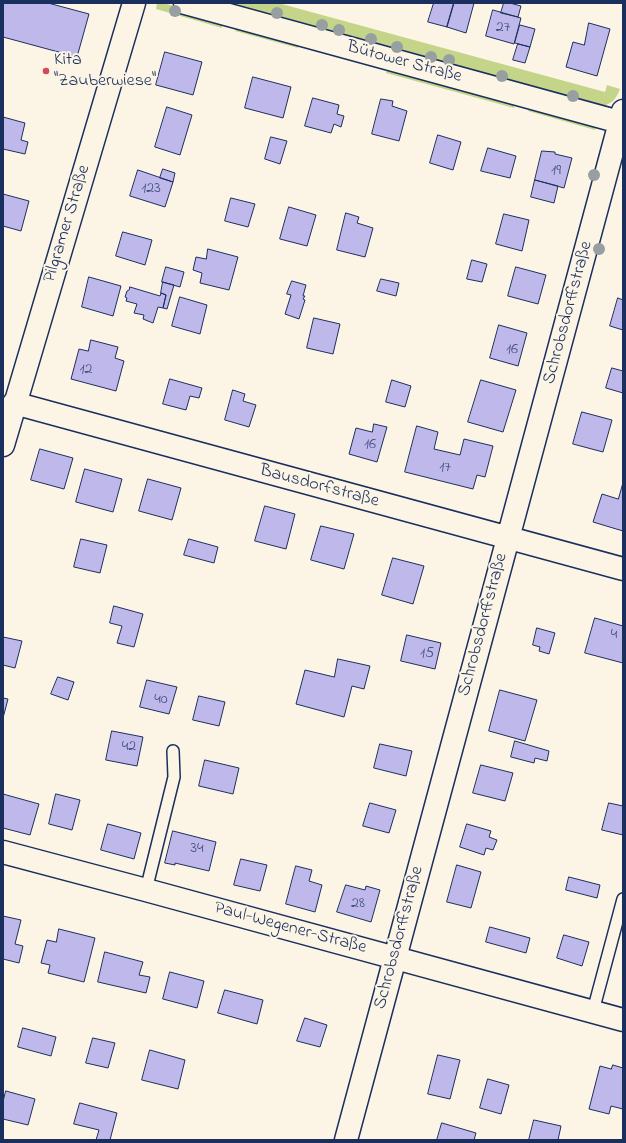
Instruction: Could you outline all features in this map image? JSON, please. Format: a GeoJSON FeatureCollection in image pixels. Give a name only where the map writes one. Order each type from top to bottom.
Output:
{"type":"FeatureCollection","features":[{"type":"Feature","properties":{"kind":"street","name":"Pilgramer Straße"},"geometry":{"type":"LineString","coordinates":[[3,445],[14,403],[134,3]]}},
{"type":"Feature","properties":{"kind":"street","name":"Bütower Straße"},"geometry":{"type":"LineString","coordinates":[[185,3],[622,119]]}},
{"type":"Feature","properties":{"kind":"street","name":"Schrobsdorffstraße"},"geometry":{"type":"LineString","coordinates":[[346,1140],[622,119]]}},
{"type":"Feature","properties":{"kind":"street","name":"Bausdorfstraße"},"geometry":{"type":"LineString","coordinates":[[14,403],[623,569]]}},
{"type":"Feature","properties":{"kind":"street","name":"Paul-Wegener-Straße"},"geometry":{"type":"LineString","coordinates":[[3,852],[623,1020]]}},
{"type":"Feature","properties":{"kind":"lane"},"geometry":{"type":"LineString","coordinates":[[146,890],[174,777],[173,751]]}},
{"type":"Feature","properties":{"kind":"lane"},"geometry":{"type":"LineString","coordinates":[[593,1011],[623,899]]}},
{"type":"Feature","properties":{"kind":"green space"},"geometry":{"type":"Polygon","coordinates":[[[157,3],[163,3],[222,20],[222,28],[156,9],[157,3]]]}},
{"type":"Feature","properties":{"kind":"green space"},"geometry":{"type":"Polygon","coordinates":[[[222,3],[278,3],[605,92],[607,85],[620,89],[617,96],[611,103],[600,106],[222,3]]]}},
{"type":"Feature","properties":{"kind":"green space"},"geometry":{"type":"Polygon","coordinates":[[[239,24],[298,40],[298,48],[235,31],[239,24]]]}},
{"type":"Feature","properties":{"kind":"green space"},"geometry":{"type":"Polygon","coordinates":[[[389,65],[514,99],[514,108],[386,73],[389,65]]]}},
{"type":"Feature","properties":{"kind":"green space"},"geometry":{"type":"Polygon","coordinates":[[[531,104],[597,123],[595,130],[528,111],[531,104]]]}},
{"type":"Feature","properties":{"kind":"building"},"geometry":{"type":"Polygon","coordinates":[[[3,3],[48,3],[89,14],[77,57],[3,37],[3,3]]]}},
{"type":"Feature","properties":{"kind":"building"},"geometry":{"type":"Polygon","coordinates":[[[434,3],[454,3],[447,27],[428,22],[434,3]]]}},
{"type":"Feature","properties":{"kind":"building"},"geometry":{"type":"Polygon","coordinates":[[[454,3],[474,3],[466,33],[447,27],[454,3]]]}},
{"type":"Feature","properties":{"kind":"building"},"geometry":{"type":"Polygon","coordinates":[[[504,3],[521,6],[518,17],[501,13],[504,3]]]}},
{"type":"Feature","properties":{"kind":"building"},"geometry":{"type":"Polygon","coordinates":[[[493,10],[521,18],[514,44],[486,36],[493,10]]]}},
{"type":"Feature","properties":{"kind":"building"},"geometry":{"type":"Polygon","coordinates":[[[589,23],[610,29],[597,76],[566,67],[573,42],[584,45],[589,23]]]}},
{"type":"Feature","properties":{"kind":"building"},"geometry":{"type":"Polygon","coordinates":[[[520,25],[535,29],[530,47],[515,43],[520,25]]]}},
{"type":"Feature","properties":{"kind":"building"},"geometry":{"type":"Polygon","coordinates":[[[518,44],[530,47],[525,63],[513,60],[518,44]]]}},
{"type":"Feature","properties":{"kind":"building"},"geometry":{"type":"Polygon","coordinates":[[[165,52],[202,62],[193,95],[156,85],[165,52]]]}},
{"type":"Feature","properties":{"kind":"building"},"geometry":{"type":"Polygon","coordinates":[[[253,77],[291,87],[283,118],[245,108],[253,77]]]}},
{"type":"Feature","properties":{"kind":"building"},"geometry":{"type":"Polygon","coordinates":[[[313,98],[339,105],[337,114],[344,116],[341,127],[334,124],[331,133],[305,126],[313,98]]]}},
{"type":"Feature","properties":{"kind":"building"},"geometry":{"type":"Polygon","coordinates":[[[381,99],[393,101],[392,106],[407,111],[399,141],[372,134],[381,99]]]}},
{"type":"Feature","properties":{"kind":"building"},"geometry":{"type":"Polygon","coordinates":[[[167,107],[192,115],[180,155],[155,147],[167,107]]]}},
{"type":"Feature","properties":{"kind":"building"},"geometry":{"type":"Polygon","coordinates":[[[3,117],[25,123],[21,140],[28,142],[25,154],[3,149],[3,117]]]}},
{"type":"Feature","properties":{"kind":"building"},"geometry":{"type":"Polygon","coordinates":[[[438,135],[461,142],[453,170],[430,163],[438,135]]]}},
{"type":"Feature","properties":{"kind":"building"},"geometry":{"type":"Polygon","coordinates":[[[271,137],[287,141],[280,164],[265,159],[271,137]]]}},
{"type":"Feature","properties":{"kind":"building"},"geometry":{"type":"Polygon","coordinates":[[[488,148],[516,156],[510,178],[481,171],[488,148]]]}},
{"type":"Feature","properties":{"kind":"building"},"geometry":{"type":"Polygon","coordinates":[[[542,151],[555,152],[555,154],[572,158],[564,188],[535,180],[542,151]]]}},
{"type":"Feature","properties":{"kind":"building"},"geometry":{"type":"Polygon","coordinates":[[[163,169],[175,173],[173,182],[160,178],[163,169]]]}},
{"type":"Feature","properties":{"kind":"building"},"geometry":{"type":"Polygon","coordinates":[[[138,170],[173,182],[165,207],[130,196],[138,170]]]}},
{"type":"Feature","properties":{"kind":"building"},"geometry":{"type":"Polygon","coordinates":[[[535,180],[558,186],[554,203],[531,197],[535,180]]]}},
{"type":"Feature","properties":{"kind":"building"},"geometry":{"type":"Polygon","coordinates":[[[3,194],[29,201],[21,231],[3,226],[3,194]]]}},
{"type":"Feature","properties":{"kind":"building"},"geometry":{"type":"Polygon","coordinates":[[[231,198],[255,204],[248,227],[225,221],[231,198]]]}},
{"type":"Feature","properties":{"kind":"building"},"geometry":{"type":"Polygon","coordinates":[[[289,207],[316,215],[307,246],[280,239],[289,207]]]}},
{"type":"Feature","properties":{"kind":"building"},"geometry":{"type":"Polygon","coordinates":[[[346,213],[359,217],[357,223],[373,228],[365,257],[337,250],[346,213]]]}},
{"type":"Feature","properties":{"kind":"building"},"geometry":{"type":"Polygon","coordinates":[[[504,214],[529,220],[522,251],[496,244],[504,214]]]}},
{"type":"Feature","properties":{"kind":"building"},"geometry":{"type":"Polygon","coordinates":[[[123,232],[152,240],[145,265],[116,256],[123,232]]]}},
{"type":"Feature","properties":{"kind":"building"},"geometry":{"type":"Polygon","coordinates":[[[208,249],[238,257],[229,290],[200,283],[202,273],[193,270],[196,257],[206,259],[208,249]]]}},
{"type":"Feature","properties":{"kind":"building"},"geometry":{"type":"Polygon","coordinates":[[[472,260],[487,264],[482,282],[467,279],[472,260]]]}},
{"type":"Feature","properties":{"kind":"building"},"geometry":{"type":"Polygon","coordinates":[[[166,267],[184,272],[180,287],[162,282],[166,267]]]}},
{"type":"Feature","properties":{"kind":"building"},"geometry":{"type":"Polygon","coordinates":[[[516,267],[546,275],[538,304],[508,296],[516,267]]]}},
{"type":"Feature","properties":{"kind":"building"},"geometry":{"type":"Polygon","coordinates":[[[89,277],[121,286],[113,316],[82,307],[89,277]]]}},
{"type":"Feature","properties":{"kind":"building"},"geometry":{"type":"Polygon","coordinates":[[[381,279],[399,283],[396,296],[377,291],[381,279]]]}},
{"type":"Feature","properties":{"kind":"building"},"geometry":{"type":"Polygon","coordinates":[[[292,281],[306,285],[303,296],[305,296],[303,299],[305,300],[299,319],[285,314],[291,295],[287,294],[292,281]]]}},
{"type":"Feature","properties":{"kind":"building"},"geometry":{"type":"Polygon","coordinates":[[[163,282],[174,285],[167,309],[163,308],[166,295],[161,293],[163,282]]]}},
{"type":"Feature","properties":{"kind":"building"},"geometry":{"type":"Polygon","coordinates":[[[130,287],[160,296],[161,293],[166,295],[163,308],[158,307],[153,323],[143,319],[144,315],[134,313],[137,304],[126,301],[127,298],[125,297],[130,287]]]}},
{"type":"Feature","properties":{"kind":"building"},"geometry":{"type":"Polygon","coordinates":[[[180,297],[207,305],[200,334],[172,326],[180,297]]]}},
{"type":"Feature","properties":{"kind":"building"},"geometry":{"type":"Polygon","coordinates":[[[618,298],[623,300],[623,330],[610,326],[618,298]]]}},
{"type":"Feature","properties":{"kind":"building"},"geometry":{"type":"Polygon","coordinates":[[[314,318],[340,324],[333,354],[307,348],[314,318]]]}},
{"type":"Feature","properties":{"kind":"building"},"geometry":{"type":"Polygon","coordinates":[[[499,325],[527,333],[518,366],[490,358],[499,325]]]}},
{"type":"Feature","properties":{"kind":"building"},"geometry":{"type":"Polygon","coordinates":[[[91,340],[118,347],[115,358],[124,361],[116,391],[71,379],[79,349],[88,351],[91,340]]]}},
{"type":"Feature","properties":{"kind":"building"},"geometry":{"type":"Polygon","coordinates":[[[612,368],[623,371],[623,393],[606,388],[612,368]]]}},
{"type":"Feature","properties":{"kind":"building"},"geometry":{"type":"Polygon","coordinates":[[[170,379],[202,388],[199,398],[190,396],[186,410],[163,404],[170,379]]]}},
{"type":"Feature","properties":{"kind":"building"},"geometry":{"type":"Polygon","coordinates":[[[392,380],[411,386],[405,407],[386,402],[392,380]]]}},
{"type":"Feature","properties":{"kind":"building"},"geometry":{"type":"Polygon","coordinates":[[[481,380],[516,390],[503,432],[468,422],[481,380]]]}},
{"type":"Feature","properties":{"kind":"building"},"geometry":{"type":"Polygon","coordinates":[[[233,390],[245,394],[243,401],[256,405],[249,427],[225,420],[233,390]]]}},
{"type":"Feature","properties":{"kind":"building"},"geometry":{"type":"Polygon","coordinates":[[[582,412],[612,420],[603,452],[573,444],[582,412]]]}},
{"type":"Feature","properties":{"kind":"building"},"geometry":{"type":"Polygon","coordinates":[[[374,424],[387,427],[377,462],[349,454],[356,428],[372,432],[374,424]]]}},
{"type":"Feature","properties":{"kind":"building"},"geometry":{"type":"Polygon","coordinates":[[[417,426],[438,432],[434,449],[460,455],[464,439],[493,446],[485,477],[477,475],[473,489],[405,472],[417,426]]]}},
{"type":"Feature","properties":{"kind":"building"},"geometry":{"type":"Polygon","coordinates":[[[40,449],[73,458],[64,489],[31,480],[40,449]]]}},
{"type":"Feature","properties":{"kind":"building"},"geometry":{"type":"Polygon","coordinates":[[[85,469],[122,479],[113,512],[76,502],[85,469]]]}},
{"type":"Feature","properties":{"kind":"building"},"geometry":{"type":"Polygon","coordinates":[[[148,479],[181,488],[172,520],[139,511],[148,479]]]}},
{"type":"Feature","properties":{"kind":"building"},"geometry":{"type":"Polygon","coordinates":[[[623,483],[623,531],[593,522],[602,494],[618,499],[623,483]]]}},
{"type":"Feature","properties":{"kind":"building"},"geometry":{"type":"Polygon","coordinates":[[[265,506],[295,514],[286,549],[255,541],[265,506]]]}},
{"type":"Feature","properties":{"kind":"building"},"geometry":{"type":"Polygon","coordinates":[[[321,526],[354,534],[344,569],[311,560],[321,526]]]}},
{"type":"Feature","properties":{"kind":"building"},"geometry":{"type":"Polygon","coordinates":[[[81,539],[107,545],[100,573],[74,567],[81,539]]]}},
{"type":"Feature","properties":{"kind":"building"},"geometry":{"type":"Polygon","coordinates":[[[189,539],[218,547],[214,563],[184,555],[189,539]]]}},
{"type":"Feature","properties":{"kind":"building"},"geometry":{"type":"Polygon","coordinates":[[[393,558],[424,566],[413,604],[382,595],[393,558]]]}},
{"type":"Feature","properties":{"kind":"building"},"geometry":{"type":"Polygon","coordinates":[[[114,606],[143,614],[134,647],[117,643],[122,626],[110,623],[114,606]]]}},
{"type":"Feature","properties":{"kind":"building"},"geometry":{"type":"Polygon","coordinates":[[[595,618],[623,626],[623,663],[585,653],[595,618]]]}},
{"type":"Feature","properties":{"kind":"building"},"geometry":{"type":"Polygon","coordinates":[[[537,628],[555,633],[549,654],[539,651],[540,647],[533,645],[537,628]]]}},
{"type":"Feature","properties":{"kind":"building"},"geometry":{"type":"Polygon","coordinates":[[[407,635],[441,643],[435,669],[401,661],[407,635]]]}},
{"type":"Feature","properties":{"kind":"building"},"geometry":{"type":"Polygon","coordinates":[[[3,637],[22,641],[15,668],[3,665],[3,637]]]}},
{"type":"Feature","properties":{"kind":"building"},"geometry":{"type":"Polygon","coordinates":[[[338,659],[370,666],[364,689],[352,686],[344,717],[296,704],[305,670],[334,677],[338,659]]]}},
{"type":"Feature","properties":{"kind":"building"},"geometry":{"type":"Polygon","coordinates":[[[58,677],[74,682],[68,700],[51,694],[58,677]]]}},
{"type":"Feature","properties":{"kind":"building"},"geometry":{"type":"Polygon","coordinates":[[[147,680],[177,687],[169,714],[140,707],[147,680]]]}},
{"type":"Feature","properties":{"kind":"building"},"geometry":{"type":"Polygon","coordinates":[[[500,690],[537,700],[525,741],[489,731],[500,690]]]}},
{"type":"Feature","properties":{"kind":"building"},"geometry":{"type":"Polygon","coordinates":[[[199,696],[225,702],[219,726],[193,720],[199,696]]]}},
{"type":"Feature","properties":{"kind":"building"},"geometry":{"type":"Polygon","coordinates":[[[3,698],[8,699],[3,718],[3,698]]]}},
{"type":"Feature","properties":{"kind":"building"},"geometry":{"type":"Polygon","coordinates":[[[112,731],[143,737],[137,766],[106,760],[112,731]]]}},
{"type":"Feature","properties":{"kind":"building"},"geometry":{"type":"Polygon","coordinates":[[[515,741],[549,751],[547,761],[535,758],[534,763],[511,757],[515,741]]]}},
{"type":"Feature","properties":{"kind":"building"},"geometry":{"type":"Polygon","coordinates":[[[380,744],[412,751],[406,776],[374,768],[380,744]]]}},
{"type":"Feature","properties":{"kind":"building"},"geometry":{"type":"Polygon","coordinates":[[[205,760],[239,768],[233,794],[199,786],[205,760]]]}},
{"type":"Feature","properties":{"kind":"building"},"geometry":{"type":"Polygon","coordinates":[[[481,765],[513,773],[505,801],[473,793],[481,765]]]}},
{"type":"Feature","properties":{"kind":"building"},"geometry":{"type":"Polygon","coordinates":[[[3,794],[39,804],[30,835],[3,828],[3,794]]]}},
{"type":"Feature","properties":{"kind":"building"},"geometry":{"type":"Polygon","coordinates":[[[56,794],[80,800],[72,830],[49,824],[56,794]]]}},
{"type":"Feature","properties":{"kind":"building"},"geometry":{"type":"Polygon","coordinates":[[[370,803],[396,810],[389,833],[363,826],[370,803]]]}},
{"type":"Feature","properties":{"kind":"building"},"geometry":{"type":"Polygon","coordinates":[[[609,803],[623,806],[623,835],[602,830],[609,803]]]}},
{"type":"Feature","properties":{"kind":"building"},"geometry":{"type":"Polygon","coordinates":[[[108,824],[141,833],[134,859],[101,850],[108,824]]]}},
{"type":"Feature","properties":{"kind":"building"},"geometry":{"type":"Polygon","coordinates":[[[467,824],[491,831],[489,837],[497,840],[493,850],[486,848],[484,855],[460,847],[467,824]]]}},
{"type":"Feature","properties":{"kind":"building"},"geometry":{"type":"Polygon","coordinates":[[[173,831],[216,842],[209,871],[175,863],[175,865],[165,863],[173,831]]]}},
{"type":"Feature","properties":{"kind":"building"},"geometry":{"type":"Polygon","coordinates":[[[241,859],[267,865],[260,891],[234,885],[241,859]]]}},
{"type":"Feature","properties":{"kind":"building"},"geometry":{"type":"Polygon","coordinates":[[[457,865],[481,872],[471,908],[447,902],[457,865]]]}},
{"type":"Feature","properties":{"kind":"building"},"geometry":{"type":"Polygon","coordinates":[[[296,866],[312,870],[309,881],[322,885],[315,912],[286,904],[296,866]]]}},
{"type":"Feature","properties":{"kind":"building"},"geometry":{"type":"Polygon","coordinates":[[[569,877],[600,885],[597,898],[566,890],[569,877]]]}},
{"type":"Feature","properties":{"kind":"building"},"geometry":{"type":"Polygon","coordinates":[[[346,885],[365,890],[366,886],[380,890],[371,922],[337,912],[346,885]]]}},
{"type":"Feature","properties":{"kind":"building"},"geometry":{"type":"Polygon","coordinates":[[[3,916],[21,920],[15,944],[23,946],[19,963],[3,959],[3,916]]]}},
{"type":"Feature","properties":{"kind":"building"},"geometry":{"type":"Polygon","coordinates":[[[490,927],[530,938],[526,953],[486,942],[490,927]]]}},
{"type":"Feature","properties":{"kind":"building"},"geometry":{"type":"Polygon","coordinates":[[[59,929],[95,938],[84,982],[48,973],[50,965],[41,963],[47,940],[56,942],[59,929]]]}},
{"type":"Feature","properties":{"kind":"building"},"geometry":{"type":"Polygon","coordinates":[[[564,935],[589,942],[582,966],[557,958],[564,935]]]}},
{"type":"Feature","properties":{"kind":"building"},"geometry":{"type":"Polygon","coordinates":[[[105,952],[143,962],[139,975],[150,977],[146,993],[98,982],[105,952]]]}},
{"type":"Feature","properties":{"kind":"building"},"geometry":{"type":"Polygon","coordinates":[[[170,972],[204,981],[197,1008],[163,999],[170,972]]]}},
{"type":"Feature","properties":{"kind":"building"},"geometry":{"type":"Polygon","coordinates":[[[225,990],[263,1000],[257,1024],[218,1013],[225,990]]]}},
{"type":"Feature","properties":{"kind":"building"},"geometry":{"type":"Polygon","coordinates":[[[305,1018],[327,1025],[320,1047],[297,1041],[305,1018]]]}},
{"type":"Feature","properties":{"kind":"building"},"geometry":{"type":"Polygon","coordinates":[[[23,1028],[56,1037],[51,1056],[18,1047],[23,1028]]]}},
{"type":"Feature","properties":{"kind":"building"},"geometry":{"type":"Polygon","coordinates":[[[93,1038],[115,1043],[108,1068],[86,1063],[93,1038]]]}},
{"type":"Feature","properties":{"kind":"building"},"geometry":{"type":"Polygon","coordinates":[[[150,1050],[185,1060],[178,1089],[142,1080],[150,1050]]]}},
{"type":"Feature","properties":{"kind":"building"},"geometry":{"type":"Polygon","coordinates":[[[438,1055],[460,1060],[450,1099],[428,1094],[438,1055]]]}},
{"type":"Feature","properties":{"kind":"building"},"geometry":{"type":"Polygon","coordinates":[[[613,1065],[623,1068],[623,1109],[611,1106],[609,1114],[589,1109],[600,1066],[611,1069],[613,1065]]]}},
{"type":"Feature","properties":{"kind":"building"},"geometry":{"type":"Polygon","coordinates":[[[488,1079],[509,1085],[501,1114],[480,1108],[488,1079]]]}},
{"type":"Feature","properties":{"kind":"building"},"geometry":{"type":"Polygon","coordinates":[[[6,1091],[35,1099],[28,1125],[3,1119],[3,1102],[6,1091]]]}},
{"type":"Feature","properties":{"kind":"building"},"geometry":{"type":"Polygon","coordinates":[[[80,1103],[117,1113],[110,1140],[96,1140],[99,1130],[74,1124],[80,1103]]]}},
{"type":"Feature","properties":{"kind":"building"},"geometry":{"type":"Polygon","coordinates":[[[534,1120],[561,1126],[558,1140],[529,1140],[534,1120]]]}},
{"type":"Feature","properties":{"kind":"building"},"geometry":{"type":"Polygon","coordinates":[[[442,1123],[476,1133],[474,1140],[437,1140],[442,1123]]]}},
{"type":"Feature","properties":{"kind":"place","name":"Kita \"Zauberwiese\""},"geometry":{"type":"Point","coordinates":[46,71]}}]}
